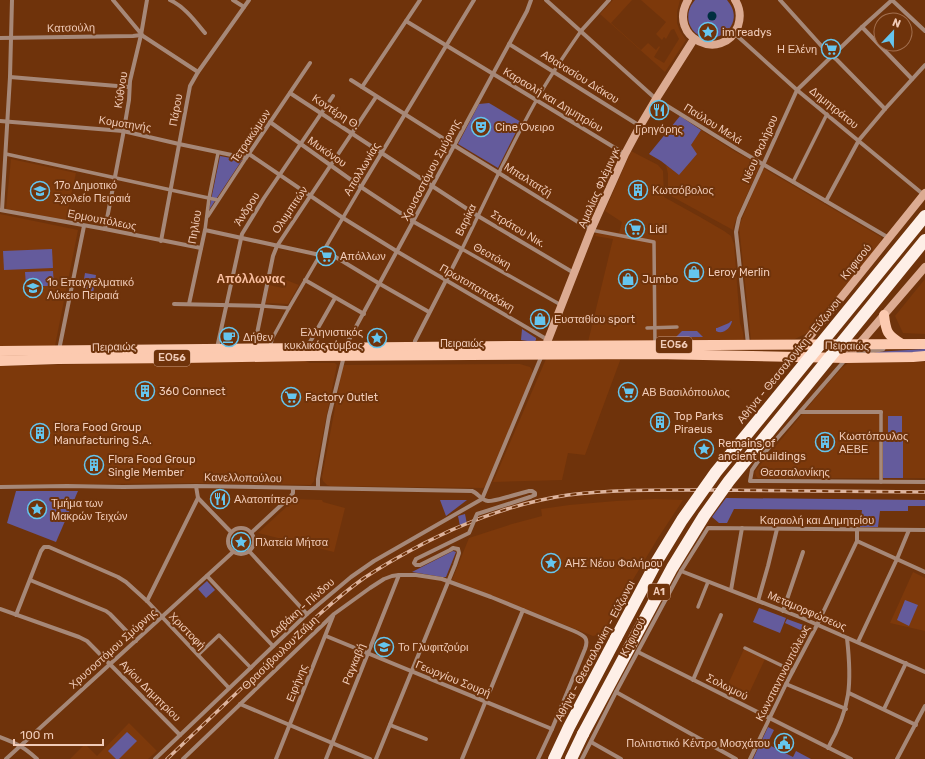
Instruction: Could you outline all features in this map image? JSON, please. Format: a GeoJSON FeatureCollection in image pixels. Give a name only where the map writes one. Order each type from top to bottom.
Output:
{"type":"FeatureCollection","features":[{"type":"Feature","properties":{"kind":"highway","name":"Αθήνα - Θεσσαλονίκη - Εύζωνοι"},"geometry":{"type":"LineString","coordinates":[[554,759],[569,727],[657,561],[686,513],[736,447],[925,216]]}},
{"type":"Feature","properties":{"kind":"highway","name":"Α1"},"geometry":{"type":"LineString","coordinates":[[571,759],[590,720],[672,568],[704,516],[729,481],[925,240]]}},
{"type":"Feature","properties":{"kind":"main road"},"geometry":{"type":"LineString","coordinates":[[688,0],[683,12],[686,30],[694,39],[712,45],[718,44],[730,38],[737,29],[740,18],[735,0]]}},
{"type":"Feature","properties":{"kind":"main road","name":"Αμαλίας Φλέμινγκ"},"geometry":{"type":"LineString","coordinates":[[545,347],[607,192],[625,154],[656,99],[694,39]]}},
{"type":"Feature","properties":{"kind":"main road","name":"Κηφισού"},"geometry":{"type":"LineString","coordinates":[[803,345],[924,194]]}},
{"type":"Feature","properties":{"kind":"main road"},"geometry":{"type":"LineString","coordinates":[[846,358],[925,267]]}},
{"type":"Feature","properties":{"kind":"main road"},"geometry":{"type":"LineString","coordinates":[[884,315],[885,327],[888,333],[891,337],[902,344]]}},
{"type":"Feature","properties":{"kind":"main road","name":"Πειραιώς"},"geometry":{"type":"LineString","coordinates":[[0,361],[545,347],[925,344]]}},
{"type":"Feature","properties":{"kind":"main road","name":"Πειραιώς"},"geometry":{"type":"LineString","coordinates":[[0,351],[307,348],[344,352],[414,347],[545,347],[655,354],[846,358],[925,356]]}},
{"type":"Feature","properties":{"kind":"street"},"geometry":{"type":"LineString","coordinates":[[1,210],[6,154],[6,121],[10,77],[12,0]]}},
{"type":"Feature","properties":{"kind":"street"},"geometry":{"type":"LineString","coordinates":[[113,0],[141,35],[198,72]]}},
{"type":"Feature","properties":{"kind":"street","name":"Κύθνου"},"geometry":{"type":"LineString","coordinates":[[105,229],[124,131],[129,100],[129,87],[141,35],[147,0]]}},
{"type":"Feature","properties":{"kind":"street"},"geometry":{"type":"LineString","coordinates":[[170,0],[187,12],[205,33]]}},
{"type":"Feature","properties":{"kind":"street"},"geometry":{"type":"LineString","coordinates":[[233,0],[244,7]]}},
{"type":"Feature","properties":{"kind":"street","name":"Πάρου"},"geometry":{"type":"LineString","coordinates":[[161,241],[190,86],[198,72],[249,0]]}},
{"type":"Feature","properties":{"kind":"street"},"geometry":{"type":"LineString","coordinates":[[362,87],[420,0]]}},
{"type":"Feature","properties":{"kind":"street","name":"Απολλωνίας"},"geometry":{"type":"LineString","coordinates":[[270,349],[272,339],[305,280],[474,0]]}},
{"type":"Feature","properties":{"kind":"street","name":"Χρυσοστόμου Σμύρνης"},"geometry":{"type":"LineString","coordinates":[[318,488],[318,479],[329,416],[344,352],[527,11],[531,0]]}},
{"type":"Feature","properties":{"kind":"street","name":"Παύλου Μελά"},"geometry":{"type":"LineString","coordinates":[[546,0],[656,99],[736,149],[889,238]]}},
{"type":"Feature","properties":{"kind":"street"},"geometry":{"type":"LineString","coordinates":[[581,31],[609,0]]}},
{"type":"Feature","properties":{"kind":"street"},"geometry":{"type":"LineString","coordinates":[[780,0],[826,51],[837,60],[885,109]]}},
{"type":"Feature","properties":{"kind":"street"},"geometry":{"type":"LineString","coordinates":[[892,0],[925,31]]}},
{"type":"Feature","properties":{"kind":"street","name":"Νέου Φαλήρου"},"geometry":{"type":"LineString","coordinates":[[748,345],[736,227],[739,218],[798,90],[831,56],[892,0]]}},
{"type":"Feature","properties":{"kind":"street","name":"Καραολή και Δημητρίου"},"geometry":{"type":"LineString","coordinates":[[406,21],[625,154]]}},
{"type":"Feature","properties":{"kind":"street"},"geometry":{"type":"LineString","coordinates":[[862,27],[912,79]]}},
{"type":"Feature","properties":{"kind":"street","name":"Βαρίκα"},"geometry":{"type":"LineString","coordinates":[[414,347],[415,341],[536,100],[581,31]]}},
{"type":"Feature","properties":{"kind":"street","name":"Δημητράτου"},"geometry":{"type":"LineString","coordinates":[[734,33],[798,90],[924,194]]}},
{"type":"Feature","properties":{"kind":"street","name":"Κατσούλη"},"geometry":{"type":"LineString","coordinates":[[0,38],[141,35]]}},
{"type":"Feature","properties":{"kind":"street","name":"Αθανασίου Διάκου"},"geometry":{"type":"LineString","coordinates":[[509,44],[640,126]]}},
{"type":"Feature","properties":{"kind":"street","name":"Τετρακώμων"},"geometry":{"type":"LineString","coordinates":[[206,218],[310,63]]}},
{"type":"Feature","properties":{"kind":"street"},"geometry":{"type":"LineString","coordinates":[[826,201],[859,140],[925,65]]}},
{"type":"Feature","properties":{"kind":"street"},"geometry":{"type":"LineString","coordinates":[[10,77],[129,87]]}},
{"type":"Feature","properties":{"kind":"street","name":"Μπαλτατζή"},"geometry":{"type":"LineString","coordinates":[[351,80],[376,97],[592,230]]}},
{"type":"Feature","properties":{"kind":"street","name":"Κοντέρη Θ."},"geometry":{"type":"LineString","coordinates":[[290,93],[433,187]]}},
{"type":"Feature","properties":{"kind":"street","name":"Άνδρου"},"geometry":{"type":"LineString","coordinates":[[217,349],[241,238],[253,216],[333,96]]}},
{"type":"Feature","properties":{"kind":"street","name":"Ολυμπιτών"},"geometry":{"type":"LineString","coordinates":[[254,349],[273,256],[277,246],[376,97]]}},
{"type":"Feature","properties":{"kind":"street"},"geometry":{"type":"LineString","coordinates":[[793,182],[827,114]]}},
{"type":"Feature","properties":{"kind":"street","name":"Κομοτηνής"},"geometry":{"type":"LineString","coordinates":[[0,121],[124,131],[246,158]]}},
{"type":"Feature","properties":{"kind":"street","name":"Μυκόνου"},"geometry":{"type":"LineString","coordinates":[[270,122],[361,187],[414,222]]}},
{"type":"Feature","properties":{"kind":"street","name":"Πηλίου"},"geometry":{"type":"LineString","coordinates":[[189,304],[205,230],[209,198],[218,153]]}},
{"type":"Feature","properties":{"kind":"street"},"geometry":{"type":"LineString","coordinates":[[6,154],[218,200]]}},
{"type":"Feature","properties":{"kind":"street"},"geometry":{"type":"LineString","coordinates":[[249,154],[343,218],[398,252]]}},
{"type":"Feature","properties":{"kind":"street","name":"Στράτου Νικ."},"geometry":{"type":"LineString","coordinates":[[433,187],[574,274]]}},
{"type":"Feature","properties":{"kind":"street","name":"Ερμουπόλεως"},"geometry":{"type":"LineString","coordinates":[[1,210],[201,248]]}},
{"type":"Feature","properties":{"kind":"street","name":"Θεοτόκη"},"geometry":{"type":"LineString","coordinates":[[414,222],[562,305]]}},
{"type":"Feature","properties":{"kind":"street"},"geometry":{"type":"LineString","coordinates":[[59,350],[84,226]]}},
{"type":"Feature","properties":{"kind":"street"},"geometry":{"type":"LineString","coordinates":[[205,230],[320,255]]}},
{"type":"Feature","properties":{"kind":"street"},"geometry":{"type":"LineString","coordinates":[[592,230],[654,242],[655,345]]}},
{"type":"Feature","properties":{"kind":"street"},"geometry":{"type":"LineString","coordinates":[[324,250],[430,312]]}},
{"type":"Feature","properties":{"kind":"street","name":"Πρωτοπαπαδάκη"},"geometry":{"type":"LineString","coordinates":[[398,252],[446,280],[545,347]]}},
{"type":"Feature","properties":{"kind":"street"},"geometry":{"type":"LineString","coordinates":[[305,280],[364,314]]}},
{"type":"Feature","properties":{"kind":"street"},"geometry":{"type":"LineString","coordinates":[[307,348],[335,298]]}},
{"type":"Feature","properties":{"kind":"street"},"geometry":{"type":"LineString","coordinates":[[174,304],[289,308]]}},
{"type":"Feature","properties":{"kind":"street"},"geometry":{"type":"LineString","coordinates":[[647,328],[677,327]]}},
{"type":"Feature","properties":{"kind":"street"},"geometry":{"type":"LineString","coordinates":[[846,358],[876,348],[897,347],[902,344]]}},
{"type":"Feature","properties":{"kind":"street"},"geometry":{"type":"LineString","coordinates":[[376,759],[459,554],[458,549],[453,548],[420,565],[416,565],[414,563],[416,559],[469,533],[477,514],[533,497],[535,495],[530,491],[489,501],[482,499],[545,347]]}},
{"type":"Feature","properties":{"kind":"street","name":"Θεσσαλονίκης"},"geometry":{"type":"LineString","coordinates":[[846,358],[761,457],[752,470],[750,481],[925,482]]}},
{"type":"Feature","properties":{"kind":"street"},"geometry":{"type":"LineString","coordinates":[[800,412],[881,412],[881,482]]}},
{"type":"Feature","properties":{"kind":"street"},"geometry":{"type":"LineString","coordinates":[[196,486],[198,498],[228,530],[232,532]]}},
{"type":"Feature","properties":{"kind":"street","name":"Κανελλοπούλου"},"geometry":{"type":"LineString","coordinates":[[0,487],[196,486],[472,491],[477,493],[482,499]]}},
{"type":"Feature","properties":{"kind":"street"},"geometry":{"type":"LineString","coordinates":[[251,533],[291,496],[293,493],[293,488]]}},
{"type":"Feature","properties":{"kind":"street"},"geometry":{"type":"LineString","coordinates":[[146,601],[198,498]]}},
{"type":"Feature","properties":{"kind":"street","name":"Δαβάκη - Πίνδου"},"geometry":{"type":"LineString","coordinates":[[155,759],[307,614],[351,577],[374,561],[482,499]]}},
{"type":"Feature","properties":{"kind":"street"},"geometry":{"type":"LineString","coordinates":[[242,528],[251,533],[254,542],[253,547],[249,551],[242,554],[233,552],[228,541],[232,532],[242,528]]}},
{"type":"Feature","properties":{"kind":"street","name":"Καραολή και Δημητρίου"},"geometry":{"type":"LineString","coordinates":[[708,528],[925,530]]}},
{"type":"Feature","properties":{"kind":"street","name":"Κηφισού"},"geometry":{"type":"LineString","coordinates":[[582,759],[681,571],[708,528]]}},
{"type":"Feature","properties":{"kind":"street"},"geometry":{"type":"LineString","coordinates":[[731,590],[742,528]]}},
{"type":"Feature","properties":{"kind":"street"},"geometry":{"type":"LineString","coordinates":[[758,601],[777,529]]}},
{"type":"Feature","properties":{"kind":"street","name":"Κωνσταντινουπόλεως"},"geometry":{"type":"LineString","coordinates":[[750,759],[857,541],[857,529]]}},
{"type":"Feature","properties":{"kind":"street"},"geometry":{"type":"LineString","coordinates":[[858,642],[909,530]]}},
{"type":"Feature","properties":{"kind":"street"},"geometry":{"type":"LineString","coordinates":[[857,541],[925,572]]}},
{"type":"Feature","properties":{"kind":"street","name":"Χριστοφή"},"geometry":{"type":"LineString","coordinates":[[30,580],[44,547],[49,547],[118,577],[126,582],[146,601],[229,688]]}},
{"type":"Feature","properties":{"kind":"street"},"geometry":{"type":"LineString","coordinates":[[249,551],[307,614]]}},
{"type":"Feature","properties":{"kind":"street","name":"Χρυσοστόμου Σμύρνης"},"geometry":{"type":"LineString","coordinates":[[6,759],[233,552]]}},
{"type":"Feature","properties":{"kind":"street"},"geometry":{"type":"LineString","coordinates":[[783,611],[803,552]]}},
{"type":"Feature","properties":{"kind":"street","name":"Μεταμορφώσεως"},"geometry":{"type":"LineString","coordinates":[[681,571],[817,625],[925,672]]}},
{"type":"Feature","properties":{"kind":"street"},"geometry":{"type":"LineString","coordinates":[[399,575],[426,576],[448,581],[574,631],[586,638],[587,642],[585,650],[538,759]]}},
{"type":"Feature","properties":{"kind":"street","name":"Θρασύβουλου Ζαΐμη"},"geometry":{"type":"LineString","coordinates":[[183,759],[334,614],[380,581],[399,575]]}},
{"type":"Feature","properties":{"kind":"street","name":"Ραγκαβή"},"geometry":{"type":"LineString","coordinates":[[326,759],[399,575]]}},
{"type":"Feature","properties":{"kind":"street"},"geometry":{"type":"LineString","coordinates":[[207,576],[273,646]]}},
{"type":"Feature","properties":{"kind":"street"},"geometry":{"type":"LineString","coordinates":[[16,615],[30,580],[106,611],[136,641]]}},
{"type":"Feature","properties":{"kind":"street"},"geometry":{"type":"LineString","coordinates":[[698,607],[708,582]]}},
{"type":"Feature","properties":{"kind":"street","name":"Αγίου Δημητρίου"},"geometry":{"type":"LineString","coordinates":[[0,610],[87,641],[180,735]]}},
{"type":"Feature","properties":{"kind":"street"},"geometry":{"type":"LineString","coordinates":[[462,759],[523,610]]}},
{"type":"Feature","properties":{"kind":"street","name":"Ειρήνης"},"geometry":{"type":"LineString","coordinates":[[276,759],[334,614]]}},
{"type":"Feature","properties":{"kind":"street"},"geometry":{"type":"LineString","coordinates":[[692,680],[721,615]]}},
{"type":"Feature","properties":{"kind":"street"},"geometry":{"type":"LineString","coordinates":[[198,655],[219,635],[251,668]]}},
{"type":"Feature","properties":{"kind":"street","name":"Γεωργίου Σουρή"},"geometry":{"type":"LineString","coordinates":[[326,636],[552,729]]}},
{"type":"Feature","properties":{"kind":"street"},"geometry":{"type":"LineString","coordinates":[[828,748],[846,709],[849,692],[850,663],[847,638]]}},
{"type":"Feature","properties":{"kind":"street"},"geometry":{"type":"LineString","coordinates":[[745,648],[793,671]]}},
{"type":"Feature","properties":{"kind":"street","name":"Σολωμού"},"geometry":{"type":"LineString","coordinates":[[638,652],[851,759]]}},
{"type":"Feature","properties":{"kind":"street"},"geometry":{"type":"LineString","coordinates":[[884,709],[906,664]]}},
{"type":"Feature","properties":{"kind":"street"},"geometry":{"type":"LineString","coordinates":[[786,684],[846,709]]}},
{"type":"Feature","properties":{"kind":"street"},"geometry":{"type":"LineString","coordinates":[[616,692],[736,759]]}},
{"type":"Feature","properties":{"kind":"street"},"geometry":{"type":"LineString","coordinates":[[849,692],[916,725]]}},
{"type":"Feature","properties":{"kind":"street"},"geometry":{"type":"LineString","coordinates":[[240,704],[370,759]]}},
{"type":"Feature","properties":{"kind":"street"},"geometry":{"type":"LineString","coordinates":[[897,759],[925,706]]}},
{"type":"Feature","properties":{"kind":"street"},"geometry":{"type":"LineString","coordinates":[[390,725],[426,739]]}},
{"type":"Feature","properties":{"kind":"street"},"geometry":{"type":"LineString","coordinates":[[0,737],[28,750],[37,759]]}},
{"type":"Feature","properties":{"kind":"street"},"geometry":{"type":"LineString","coordinates":[[591,742],[621,759]]}},
{"type":"Feature","properties":{"kind":"shaded area"},"geometry":{"type":"Polygon","coordinates":[[[613,0],[632,0],[611,23],[641,50],[648,43],[656,50],[659,46],[660,47],[654,57],[664,63],[679,39],[674,29],[671,30],[666,39],[664,37],[662,40],[656,34],[666,22],[641,0],[680,0],[677,12],[677,23],[686,40],[665,72],[600,14],[613,0]]]}},
{"type":"Feature","properties":{"kind":"shaded area"},"geometry":{"type":"Polygon","coordinates":[[[695,0],[727,0],[733,11],[733,20],[729,29],[722,35],[713,38],[704,37],[695,33],[689,23],[688,14],[691,5],[695,0]]]}},
{"type":"Feature","properties":{"kind":"shaded area"},"geometry":{"type":"Polygon","coordinates":[[[489,103],[521,122],[498,168],[458,144],[479,104],[489,103]]]}},
{"type":"Feature","properties":{"kind":"shaded area"},"geometry":{"type":"Polygon","coordinates":[[[680,116],[701,130],[691,145],[697,154],[679,175],[649,154],[680,116]]]}},
{"type":"Feature","properties":{"kind":"shaded area"},"geometry":{"type":"Polygon","coordinates":[[[701,130],[734,151],[760,165],[737,217],[733,230],[671,196],[668,192],[668,174],[666,165],[679,175],[691,145],[701,130]]]}},
{"type":"Feature","properties":{"kind":"shaded area"},"geometry":{"type":"Polygon","coordinates":[[[631,151],[658,165],[663,171],[664,197],[731,236],[734,244],[740,323],[744,341],[588,342],[613,239],[595,236],[598,229],[619,233],[622,222],[605,211],[631,151]]]}},
{"type":"Feature","properties":{"kind":"shaded area"},"geometry":{"type":"Polygon","coordinates":[[[220,156],[242,160],[209,210],[220,156]]]}},
{"type":"Feature","properties":{"kind":"shaded area","name":"17ο Δημοτικό Σχολείο Πειραιά"},"geometry":{"type":"Polygon","coordinates":[[[11,159],[76,173],[66,220],[6,209],[11,159]]]}},
{"type":"Feature","properties":{"kind":"shaded area"},"geometry":{"type":"Polygon","coordinates":[[[763,168],[881,237],[881,244],[809,332],[795,339],[751,340],[739,226],[763,168]]]}},
{"type":"Feature","properties":{"kind":"shaded area","name":"1ο Επαγγελματικό Λύκειο Πειραιά"},"geometry":{"type":"Polygon","coordinates":[[[0,214],[78,230],[55,346],[0,348],[0,214]]]}},
{"type":"Feature","properties":{"kind":"shaded area"},"geometry":{"type":"Polygon","coordinates":[[[52,249],[53,268],[4,270],[3,251],[52,249]]]}},
{"type":"Feature","properties":{"kind":"shaded area"},"geometry":{"type":"Polygon","coordinates":[[[53,271],[54,286],[26,286],[25,272],[53,271]]]}},
{"type":"Feature","properties":{"kind":"shaded area"},"geometry":{"type":"Polygon","coordinates":[[[85,273],[96,275],[92,299],[81,297],[85,273]]]}},
{"type":"Feature","properties":{"kind":"shaded area"},"geometry":{"type":"Polygon","coordinates":[[[925,279],[925,334],[903,333],[895,316],[925,279]]]}},
{"type":"Feature","properties":{"kind":"shaded area"},"geometry":{"type":"Polygon","coordinates":[[[286,280],[299,285],[288,304],[265,303],[269,285],[283,288],[286,280]]]}},
{"type":"Feature","properties":{"kind":"shaded area"},"geometry":{"type":"Polygon","coordinates":[[[731,321],[730,326],[726,330],[721,332],[716,331],[716,328],[731,321]]]}},
{"type":"Feature","properties":{"kind":"shaded area"},"geometry":{"type":"Polygon","coordinates":[[[522,329],[536,338],[536,340],[534,342],[521,340],[522,329]]]}},
{"type":"Feature","properties":{"kind":"shaded area"},"geometry":{"type":"Polygon","coordinates":[[[682,331],[697,331],[703,337],[676,337],[682,331]]]}},
{"type":"Feature","properties":{"kind":"shaded area"},"geometry":{"type":"Polygon","coordinates":[[[925,349],[925,352],[883,355],[874,352],[925,349]]]}},
{"type":"Feature","properties":{"kind":"shaded area"},"geometry":{"type":"Polygon","coordinates":[[[621,358],[585,455],[568,453],[562,480],[493,482],[546,359],[621,358]]]}},
{"type":"Feature","properties":{"kind":"shaded area"},"geometry":{"type":"Polygon","coordinates":[[[300,359],[310,363],[335,363],[337,365],[314,481],[311,485],[188,483],[0,485],[0,366],[300,359]]]}},
{"type":"Feature","properties":{"kind":"shaded area"},"geometry":{"type":"Polygon","coordinates":[[[925,362],[925,478],[758,478],[756,476],[756,470],[822,390],[848,363],[925,362]]]}},
{"type":"Feature","properties":{"kind":"shaded area"},"geometry":{"type":"Polygon","coordinates":[[[520,364],[530,367],[532,370],[532,375],[487,485],[483,488],[330,486],[323,481],[322,477],[343,365],[520,364]]]}},
{"type":"Feature","properties":{"kind":"shaded area"},"geometry":{"type":"Polygon","coordinates":[[[888,416],[902,416],[902,438],[888,438],[888,416]]]}},
{"type":"Feature","properties":{"kind":"shaded area"},"geometry":{"type":"Polygon","coordinates":[[[883,439],[903,439],[903,478],[883,478],[883,439]]]}},
{"type":"Feature","properties":{"kind":"shaded area"},"geometry":{"type":"Polygon","coordinates":[[[16,491],[78,491],[56,542],[7,523],[16,491]]]}},
{"type":"Feature","properties":{"kind":"shaded area"},"geometry":{"type":"Polygon","coordinates":[[[726,498],[925,500],[925,506],[908,506],[908,511],[880,511],[878,527],[860,527],[862,510],[734,509],[727,523],[719,523],[712,517],[726,498]]]}},
{"type":"Feature","properties":{"kind":"shaded area"},"geometry":{"type":"Polygon","coordinates":[[[295,499],[322,500],[323,502],[345,508],[334,552],[258,533],[295,499]]]}},
{"type":"Feature","properties":{"kind":"shaded area","name":"ΑΗΣ Νέου Φαλήρου"},"geometry":{"type":"Polygon","coordinates":[[[655,499],[683,500],[628,588],[604,633],[593,636],[452,580],[469,538],[542,516],[541,509],[569,505],[655,499]]]}},
{"type":"Feature","properties":{"kind":"shaded area"},"geometry":{"type":"Polygon","coordinates":[[[440,500],[467,500],[446,516],[440,500]]]}},
{"type":"Feature","properties":{"kind":"shaded area"},"geometry":{"type":"Polygon","coordinates":[[[465,514],[467,524],[460,526],[458,516],[465,514]]]}},
{"type":"Feature","properties":{"kind":"shaded area"},"geometry":{"type":"Polygon","coordinates":[[[453,551],[456,552],[446,577],[412,572],[453,551]]]}},
{"type":"Feature","properties":{"kind":"shaded area"},"geometry":{"type":"Polygon","coordinates":[[[913,572],[925,578],[925,631],[890,623],[913,572]]]}},
{"type":"Feature","properties":{"kind":"shaded area"},"geometry":{"type":"Polygon","coordinates":[[[207,581],[215,590],[206,598],[198,589],[207,581]]]}},
{"type":"Feature","properties":{"kind":"shaded area"},"geometry":{"type":"Polygon","coordinates":[[[905,600],[918,605],[909,626],[897,620],[905,600]]]}},
{"type":"Feature","properties":{"kind":"shaded area"},"geometry":{"type":"Polygon","coordinates":[[[759,608],[786,618],[780,633],[753,622],[759,608]]]}},
{"type":"Feature","properties":{"kind":"shaded area"},"geometry":{"type":"Polygon","coordinates":[[[787,619],[809,627],[807,633],[785,623],[787,619]]]}},
{"type":"Feature","properties":{"kind":"shaded area"},"geometry":{"type":"Polygon","coordinates":[[[744,649],[765,659],[745,702],[725,691],[744,649]]]}},
{"type":"Feature","properties":{"kind":"shaded area"},"geometry":{"type":"Polygon","coordinates":[[[129,723],[157,751],[148,759],[70,759],[85,744],[97,756],[129,723]]]}},
{"type":"Feature","properties":{"kind":"shaded area"},"geometry":{"type":"Polygon","coordinates":[[[768,727],[774,730],[767,744],[793,757],[796,751],[811,759],[753,759],[768,727]]]}},
{"type":"Feature","properties":{"kind":"shaded area"},"geometry":{"type":"Polygon","coordinates":[[[127,732],[137,741],[119,759],[116,759],[108,751],[127,732]]]}},
{"type":"Feature","properties":{"kind":"water"},"geometry":{"type":"Polygon","coordinates":[[[712,11],[717,16],[712,21],[707,16],[712,11]]]}},
{"type":"Feature","properties":{"kind":"railway"},"geometry":{"type":"LineString","coordinates":[[167,759],[307,626],[364,578],[437,537],[458,527],[501,511],[523,504],[568,495],[638,490],[925,492]]}},
{"type":"Feature","properties":{"kind":"place","name":"im readys"},"geometry":{"type":"Point","coordinates":[708,32]}},
{"type":"Feature","properties":{"kind":"place","name":"Η Ελένη"},"geometry":{"type":"Point","coordinates":[831,49]}},
{"type":"Feature","properties":{"kind":"place","name":"Γρηγόρης"},"geometry":{"type":"Point","coordinates":[659,110]}},
{"type":"Feature","properties":{"kind":"place","name":"Cine Όνειρο"},"geometry":{"type":"Point","coordinates":[481,127]}},
{"type":"Feature","properties":{"kind":"place","name":"Κωτσόβολος"},"geometry":{"type":"Point","coordinates":[638,190]}},
{"type":"Feature","properties":{"kind":"place","name":"17ο Δημοτικό Σχολείο Πειραιά"},"geometry":{"type":"Point","coordinates":[40,191]}},
{"type":"Feature","properties":{"kind":"place","name":"Lidl"},"geometry":{"type":"Point","coordinates":[635,229]}},
{"type":"Feature","properties":{"kind":"place","name":"Απόλλων"},"geometry":{"type":"Point","coordinates":[326,256]}},
{"type":"Feature","properties":{"kind":"place","name":"Leroy Merlin"},"geometry":{"type":"Point","coordinates":[694,272]}},
{"type":"Feature","properties":{"kind":"place","name":"Jumbo"},"geometry":{"type":"Point","coordinates":[628,279]}},
{"type":"Feature","properties":{"kind":"place","name":"1ο Επαγγελματικό Λύκειο Πειραιά"},"geometry":{"type":"Point","coordinates":[33,288]}},
{"type":"Feature","properties":{"kind":"place","name":"Ευσταθίου sport"},"geometry":{"type":"Point","coordinates":[540,319]}},
{"type":"Feature","properties":{"kind":"place","name":"Δήθεν"},"geometry":{"type":"Point","coordinates":[229,337]}},
{"type":"Feature","properties":{"kind":"place","name":"Ελληνιστικός κυκλικός τύμβος"},"geometry":{"type":"Point","coordinates":[377,338]}},
{"type":"Feature","properties":{"kind":"place","name":"360 Connect"},"geometry":{"type":"Point","coordinates":[145,391]}},
{"type":"Feature","properties":{"kind":"place","name":"ΑΒ Βασιλόπουλος"},"geometry":{"type":"Point","coordinates":[628,392]}},
{"type":"Feature","properties":{"kind":"place","name":"Factory Outlet"},"geometry":{"type":"Point","coordinates":[291,397]}},
{"type":"Feature","properties":{"kind":"place","name":"Top Parks Piraeus"},"geometry":{"type":"Point","coordinates":[660,422]}},
{"type":"Feature","properties":{"kind":"place","name":"Flora Food Group Manufacturing S.A."},"geometry":{"type":"Point","coordinates":[40,433]}},
{"type":"Feature","properties":{"kind":"place","name":"Κωστόπουλος ΑΕΒΕ"},"geometry":{"type":"Point","coordinates":[825,442]}},
{"type":"Feature","properties":{"kind":"place","name":"Remains of ancient buildings"},"geometry":{"type":"Point","coordinates":[704,449]}},
{"type":"Feature","properties":{"kind":"place","name":"Flora Food Group Single Member"},"geometry":{"type":"Point","coordinates":[94,465]}},
{"type":"Feature","properties":{"kind":"place","name":"Αλατοπίπερο"},"geometry":{"type":"Point","coordinates":[220,499]}},
{"type":"Feature","properties":{"kind":"place","name":"Τμήμα των Μακρών Τειχών"},"geometry":{"type":"Point","coordinates":[37,509]}},
{"type":"Feature","properties":{"kind":"place","name":"Πλατεία Μήτσα"},"geometry":{"type":"Point","coordinates":[241,542]}},
{"type":"Feature","properties":{"kind":"place","name":"ΑΗΣ Νέου Φαλήρου"},"geometry":{"type":"Point","coordinates":[551,563]}},
{"type":"Feature","properties":{"kind":"place","name":"Το Γλυφιτζούρι"},"geometry":{"type":"Point","coordinates":[384,647]}},
{"type":"Feature","properties":{"kind":"place","name":"Πολιτιστικό Κέντρο Μοσχάτου"},"geometry":{"type":"Point","coordinates":[784,743]}},
{"type":"Feature","properties":{"kind":"district","name":"Απόλλωνας"},"geometry":{"type":"Point","coordinates":[251,279]}}]}
